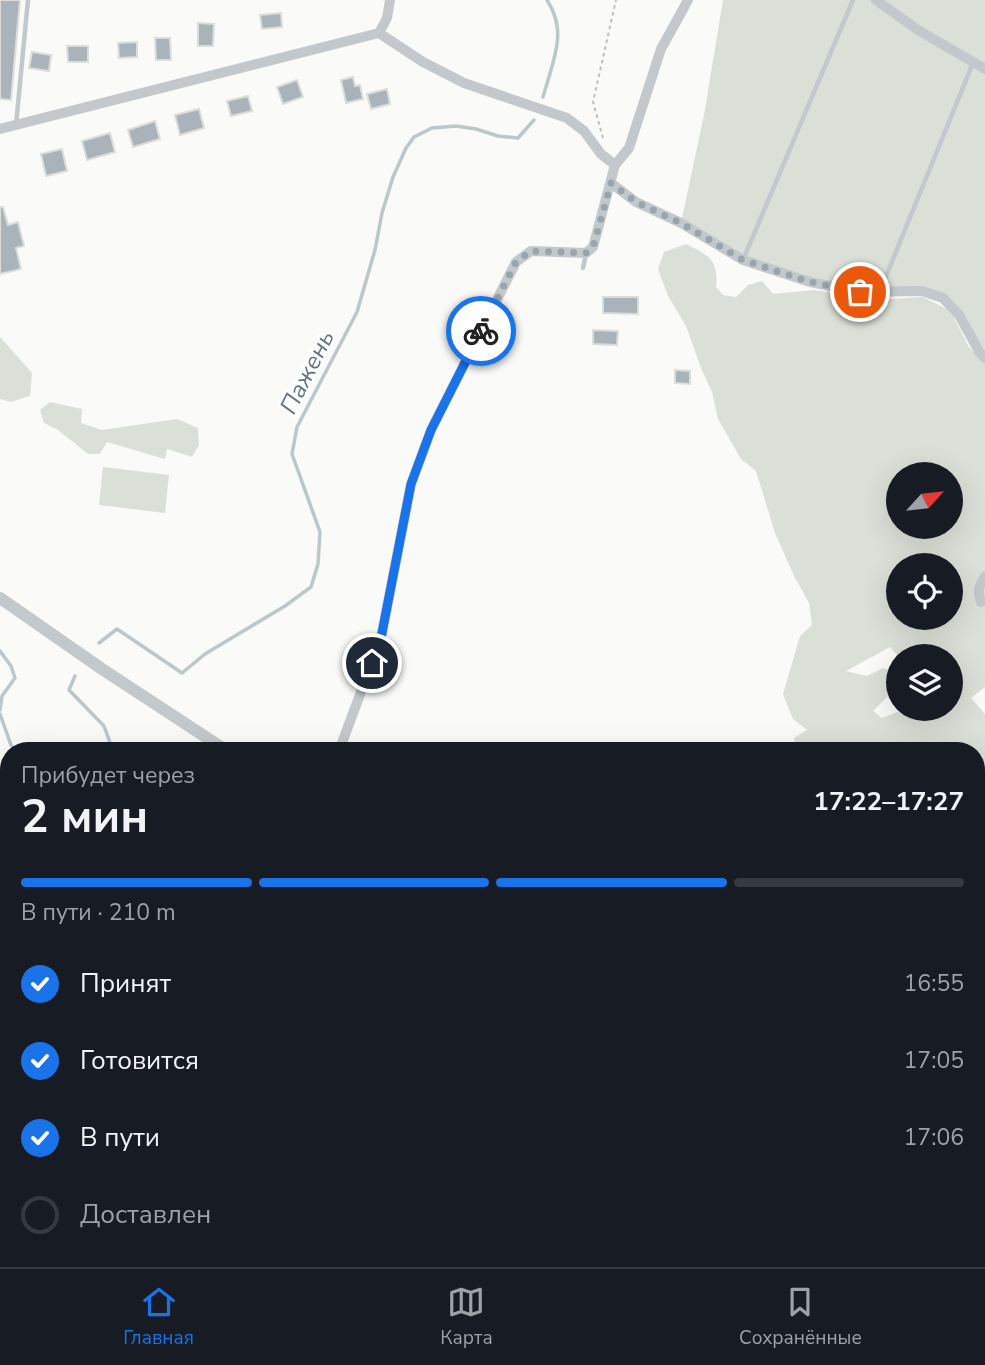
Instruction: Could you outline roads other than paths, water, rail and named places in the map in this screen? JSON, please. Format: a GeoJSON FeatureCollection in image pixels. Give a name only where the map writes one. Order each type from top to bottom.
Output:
{"type":"FeatureCollection","features":[{"type":"Feature","properties":{"kind":"street"},"geometry":{"type":"LineString","coordinates":[[0,129],[379,33],[387,18],[390,0]]}},
{"type":"Feature","properties":{"kind":"street"},"geometry":{"type":"LineString","coordinates":[[342,742],[381,638],[411,484],[431,430],[516,262],[531,251],[586,253],[593,247],[615,165],[629,148],[662,49],[688,0]]}},
{"type":"Feature","properties":{"kind":"street"},"geometry":{"type":"LineString","coordinates":[[876,0],[918,30],[985,69]]}},
{"type":"Feature","properties":{"kind":"street"},"geometry":{"type":"LineString","coordinates":[[379,33],[423,62],[464,83],[567,118],[584,131],[601,154],[615,165]]}},
{"type":"Feature","properties":{"kind":"street"},"geometry":{"type":"LineString","coordinates":[[611,183],[636,202],[681,223],[743,260],[810,282],[860,292],[922,291],[943,298],[959,315],[984,358]]}},
{"type":"Feature","properties":{"kind":"street"},"geometry":{"type":"LineString","coordinates":[[983,606],[978,593],[979,585],[985,576]]}},
{"type":"Feature","properties":{"kind":"street"},"geometry":{"type":"LineString","coordinates":[[0,597],[102,669],[213,742]]}},
{"type":"Feature","properties":{"kind":"lane"},"geometry":{"type":"LineString","coordinates":[[16,126],[28,0]]}},
{"type":"Feature","properties":{"kind":"lane"},"geometry":{"type":"LineString","coordinates":[[743,260],[853,0]]}},
{"type":"Feature","properties":{"kind":"lane"},"geometry":{"type":"LineString","coordinates":[[880,292],[973,62]]}},
{"type":"Feature","properties":{"kind":"lane"},"geometry":{"type":"LineString","coordinates":[[583,268],[586,253]]}},
{"type":"Feature","properties":{"kind":"waterway","name":"Пажень"},"geometry":{"type":"LineString","coordinates":[[543,97],[558,33],[555,16],[547,0]]}},
{"type":"Feature","properties":{"kind":"waterway","name":"Пажень"},"geometry":{"type":"LineString","coordinates":[[99,643],[117,629],[182,673],[205,654],[285,606],[311,587],[318,564],[320,532],[292,454],[297,427],[357,312],[375,250],[382,213],[393,177],[406,148],[414,137],[432,128],[456,126],[518,138],[534,120]]}},
{"type":"Feature","properties":{"kind":"waterway","name":"Пажень"},"geometry":{"type":"LineString","coordinates":[[0,651],[11,666],[15,678],[2,696],[0,710]]}},
{"type":"Feature","properties":{"kind":"waterway","name":"Пажень"},"geometry":{"type":"LineString","coordinates":[[75,676],[69,690],[104,726],[110,742]]}},
{"type":"Feature","properties":{"kind":"waterway","name":"Пажень"},"geometry":{"type":"LineString","coordinates":[[0,714],[10,742]]}}]}
